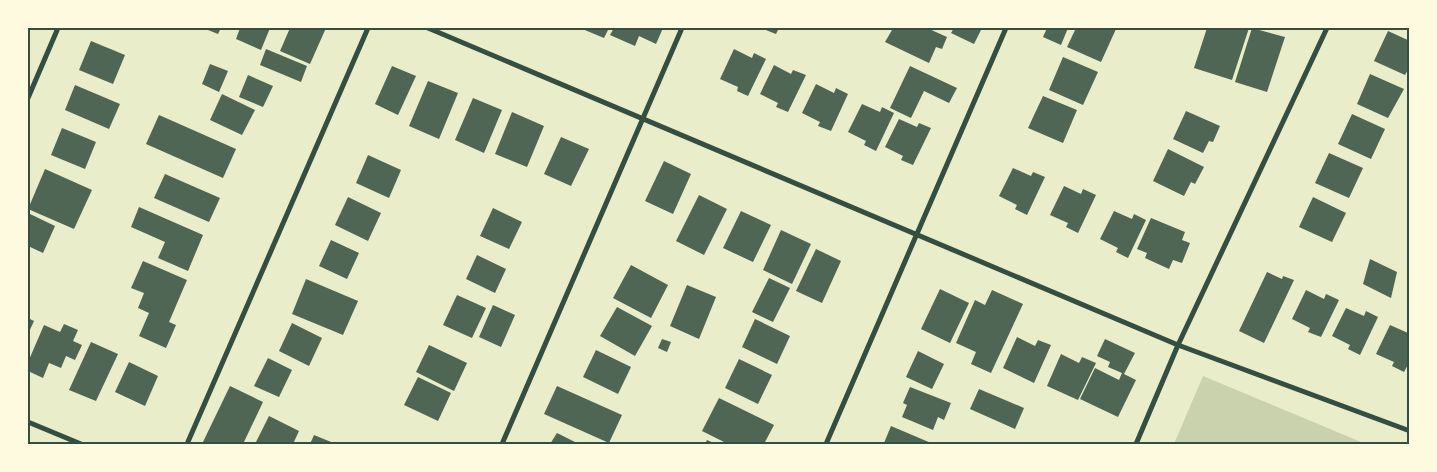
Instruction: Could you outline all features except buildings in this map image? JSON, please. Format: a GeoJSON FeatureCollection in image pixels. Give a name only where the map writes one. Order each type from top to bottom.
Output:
{"type":"FeatureCollection","features":[{"type":"Feature","properties":{"kind":"street"},"geometry":{"type":"LineString","coordinates":[[28,98],[58,28]]}},
{"type":"Feature","properties":{"kind":"street"},"geometry":{"type":"LineString","coordinates":[[187,444],[368,28]]}},
{"type":"Feature","properties":{"kind":"street"},"geometry":{"type":"LineString","coordinates":[[428,28],[1178,345],[1410,431]]}},
{"type":"Feature","properties":{"kind":"street"},"geometry":{"type":"LineString","coordinates":[[502,444],[682,28]]}},
{"type":"Feature","properties":{"kind":"street"},"geometry":{"type":"LineString","coordinates":[[826,444],[915,233],[1006,28]]}},
{"type":"Feature","properties":{"kind":"street"},"geometry":{"type":"LineString","coordinates":[[1136,444],[1178,345],[1327,28]]}},
{"type":"Feature","properties":{"kind":"street"},"geometry":{"type":"LineString","coordinates":[[28,422],[81,444]]}},
{"type":"Feature","properties":{"kind":"green space"},"geometry":{"type":"Polygon","coordinates":[[[1203,376],[1366,444],[1174,444],[1203,376]]]}}]}
